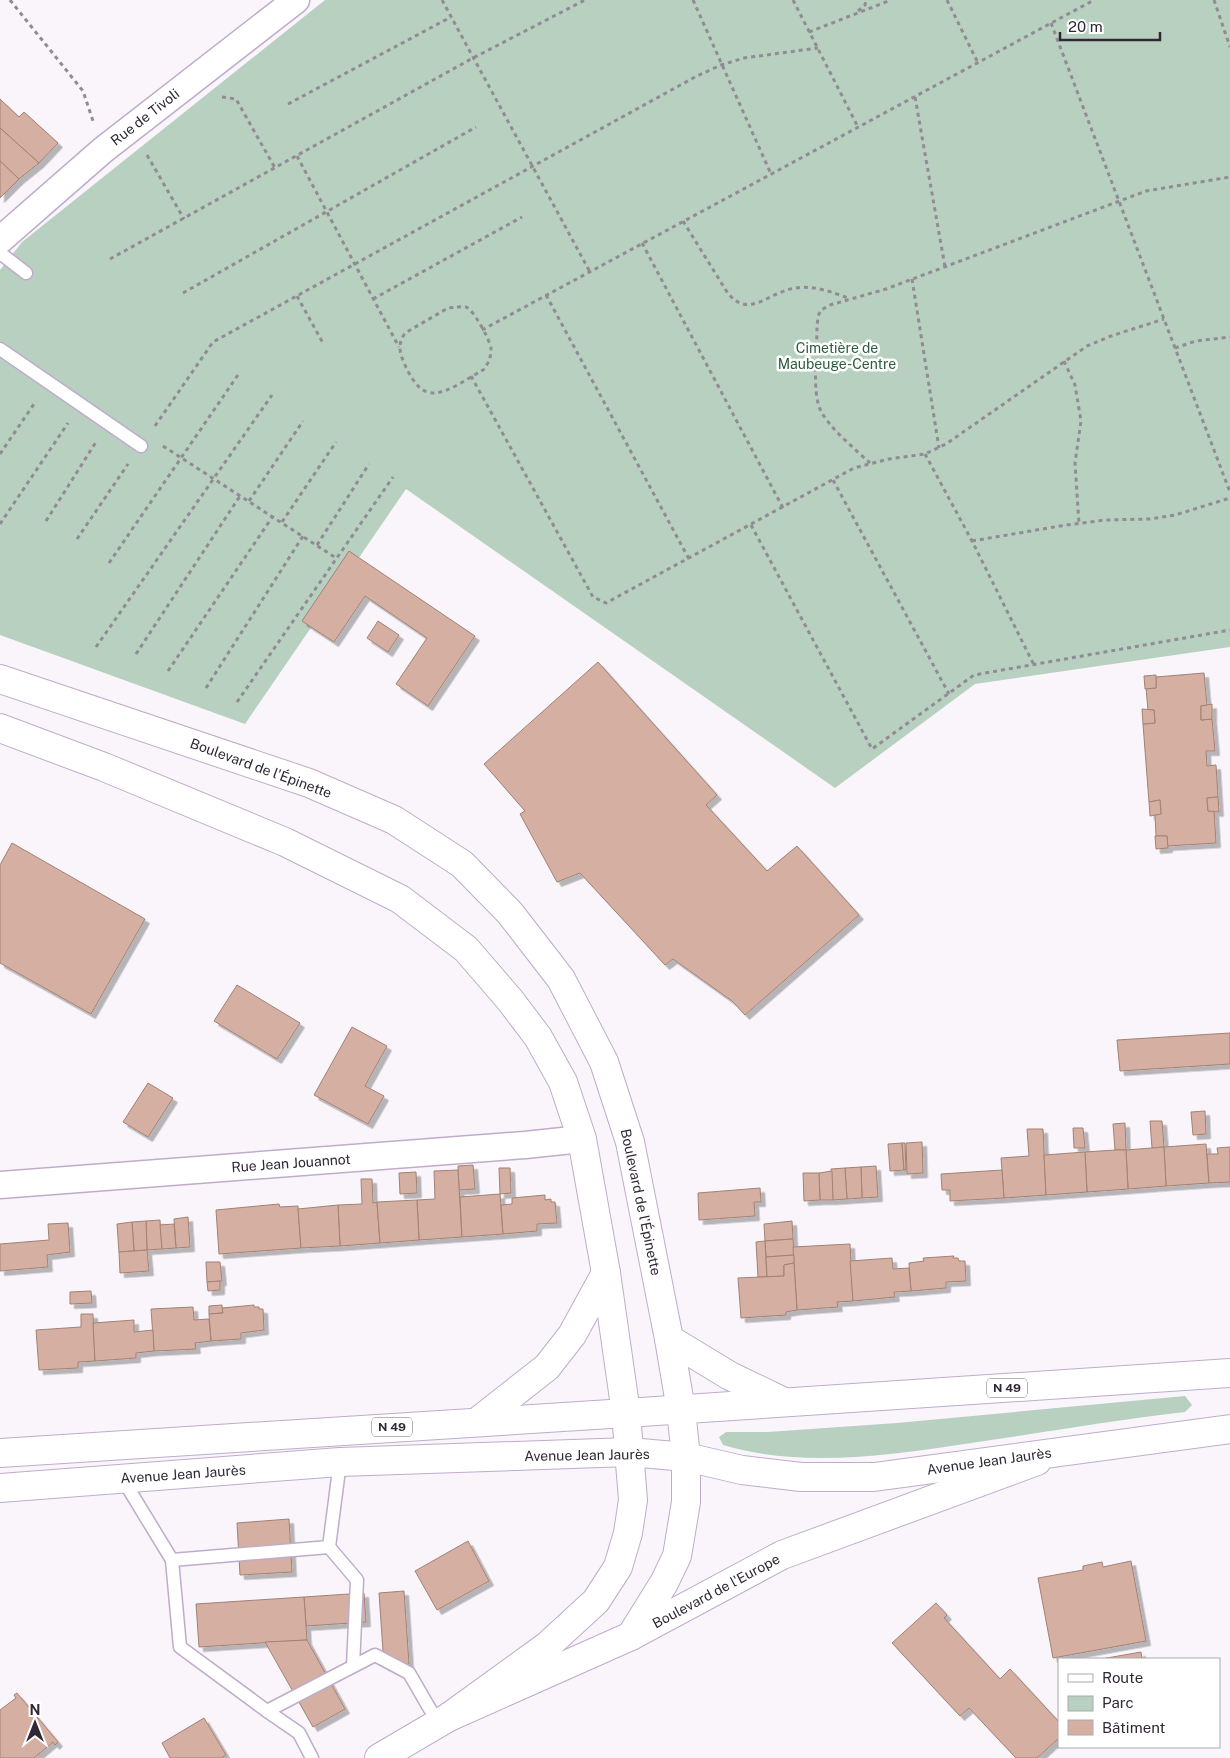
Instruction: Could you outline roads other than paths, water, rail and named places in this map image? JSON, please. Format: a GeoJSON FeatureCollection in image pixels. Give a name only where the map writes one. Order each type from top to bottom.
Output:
{"type":"FeatureCollection","features":[{"type":"Feature","properties":{"kind":"main road","name":"Boulevard de l'Épinette"},"geometry":{"type":"LineString","coordinates":[[0,680],[310,783],[394,820],[462,864],[510,913],[561,979],[604,1062],[630,1142],[681,1410],[686,1457],[686,1502],[677,1556],[664,1583],[631,1636]]}},
{"type":"Feature","properties":{"kind":"main road"},"geometry":{"type":"LineString","coordinates":[[0,728],[104,767],[285,842],[400,899],[466,949],[510,1000],[538,1038],[563,1082],[582,1139],[606,1273],[626,1414],[633,1500],[628,1533],[618,1567],[596,1601],[546,1646],[443,1720]]}},
{"type":"Feature","properties":{"kind":"main road"},"geometry":{"type":"LineString","coordinates":[[477,1422],[547,1367],[572,1335],[606,1273]]}},
{"type":"Feature","properties":{"kind":"main road"},"geometry":{"type":"LineString","coordinates":[[669,1339],[730,1376],[784,1402]]}},
{"type":"Feature","properties":{"kind":"main road","name":"N 49"},"geometry":{"type":"LineString","coordinates":[[0,1453],[626,1414],[1230,1373]]}},
{"type":"Feature","properties":{"kind":"main road","name":"Avenue Jean Jaurès"},"geometry":{"type":"LineString","coordinates":[[0,1488],[340,1462],[629,1452],[686,1457],[742,1470],[801,1477],[874,1477],[1230,1429]]}},
{"type":"Feature","properties":{"kind":"main road","name":"Boulevard de l'Europe"},"geometry":{"type":"LineString","coordinates":[[379,1758],[443,1720],[631,1636],[782,1555],[1064,1451]]}},
{"type":"Feature","properties":{"kind":"street","name":"Rue de Tivoli"},"geometry":{"type":"LineString","coordinates":[[0,240],[103,150],[296,0]]}},
{"type":"Feature","properties":{"kind":"street","name":"Rue Jean Jouannot"},"geometry":{"type":"LineString","coordinates":[[0,1184],[525,1145],[582,1139]]}},
{"type":"Feature","properties":{"kind":"lane"},"geometry":{"type":"LineString","coordinates":[[0,253],[26,273]]}},
{"type":"Feature","properties":{"kind":"lane"},"geometry":{"type":"LineString","coordinates":[[0,349],[109,423],[145,441]]}},
{"type":"Feature","properties":{"kind":"lane"},"geometry":{"type":"LineString","coordinates":[[340,1462],[329,1548],[357,1580],[354,1666]]}},
{"type":"Feature","properties":{"kind":"lane"},"geometry":{"type":"LineString","coordinates":[[122,1478],[172,1560],[180,1647],[299,1733],[312,1758]]}},
{"type":"Feature","properties":{"kind":"lane"},"geometry":{"type":"LineString","coordinates":[[172,1560],[329,1548]]}},
{"type":"Feature","properties":{"kind":"lane"},"geometry":{"type":"LineString","coordinates":[[267,1711],[375,1655],[409,1673],[443,1720]]}},
{"type":"Feature","properties":{"kind":"park label","name":"Cimetière de Maubeuge-Centre"},"geometry":{"type":"Point","coordinates":[837,356]}}]}
